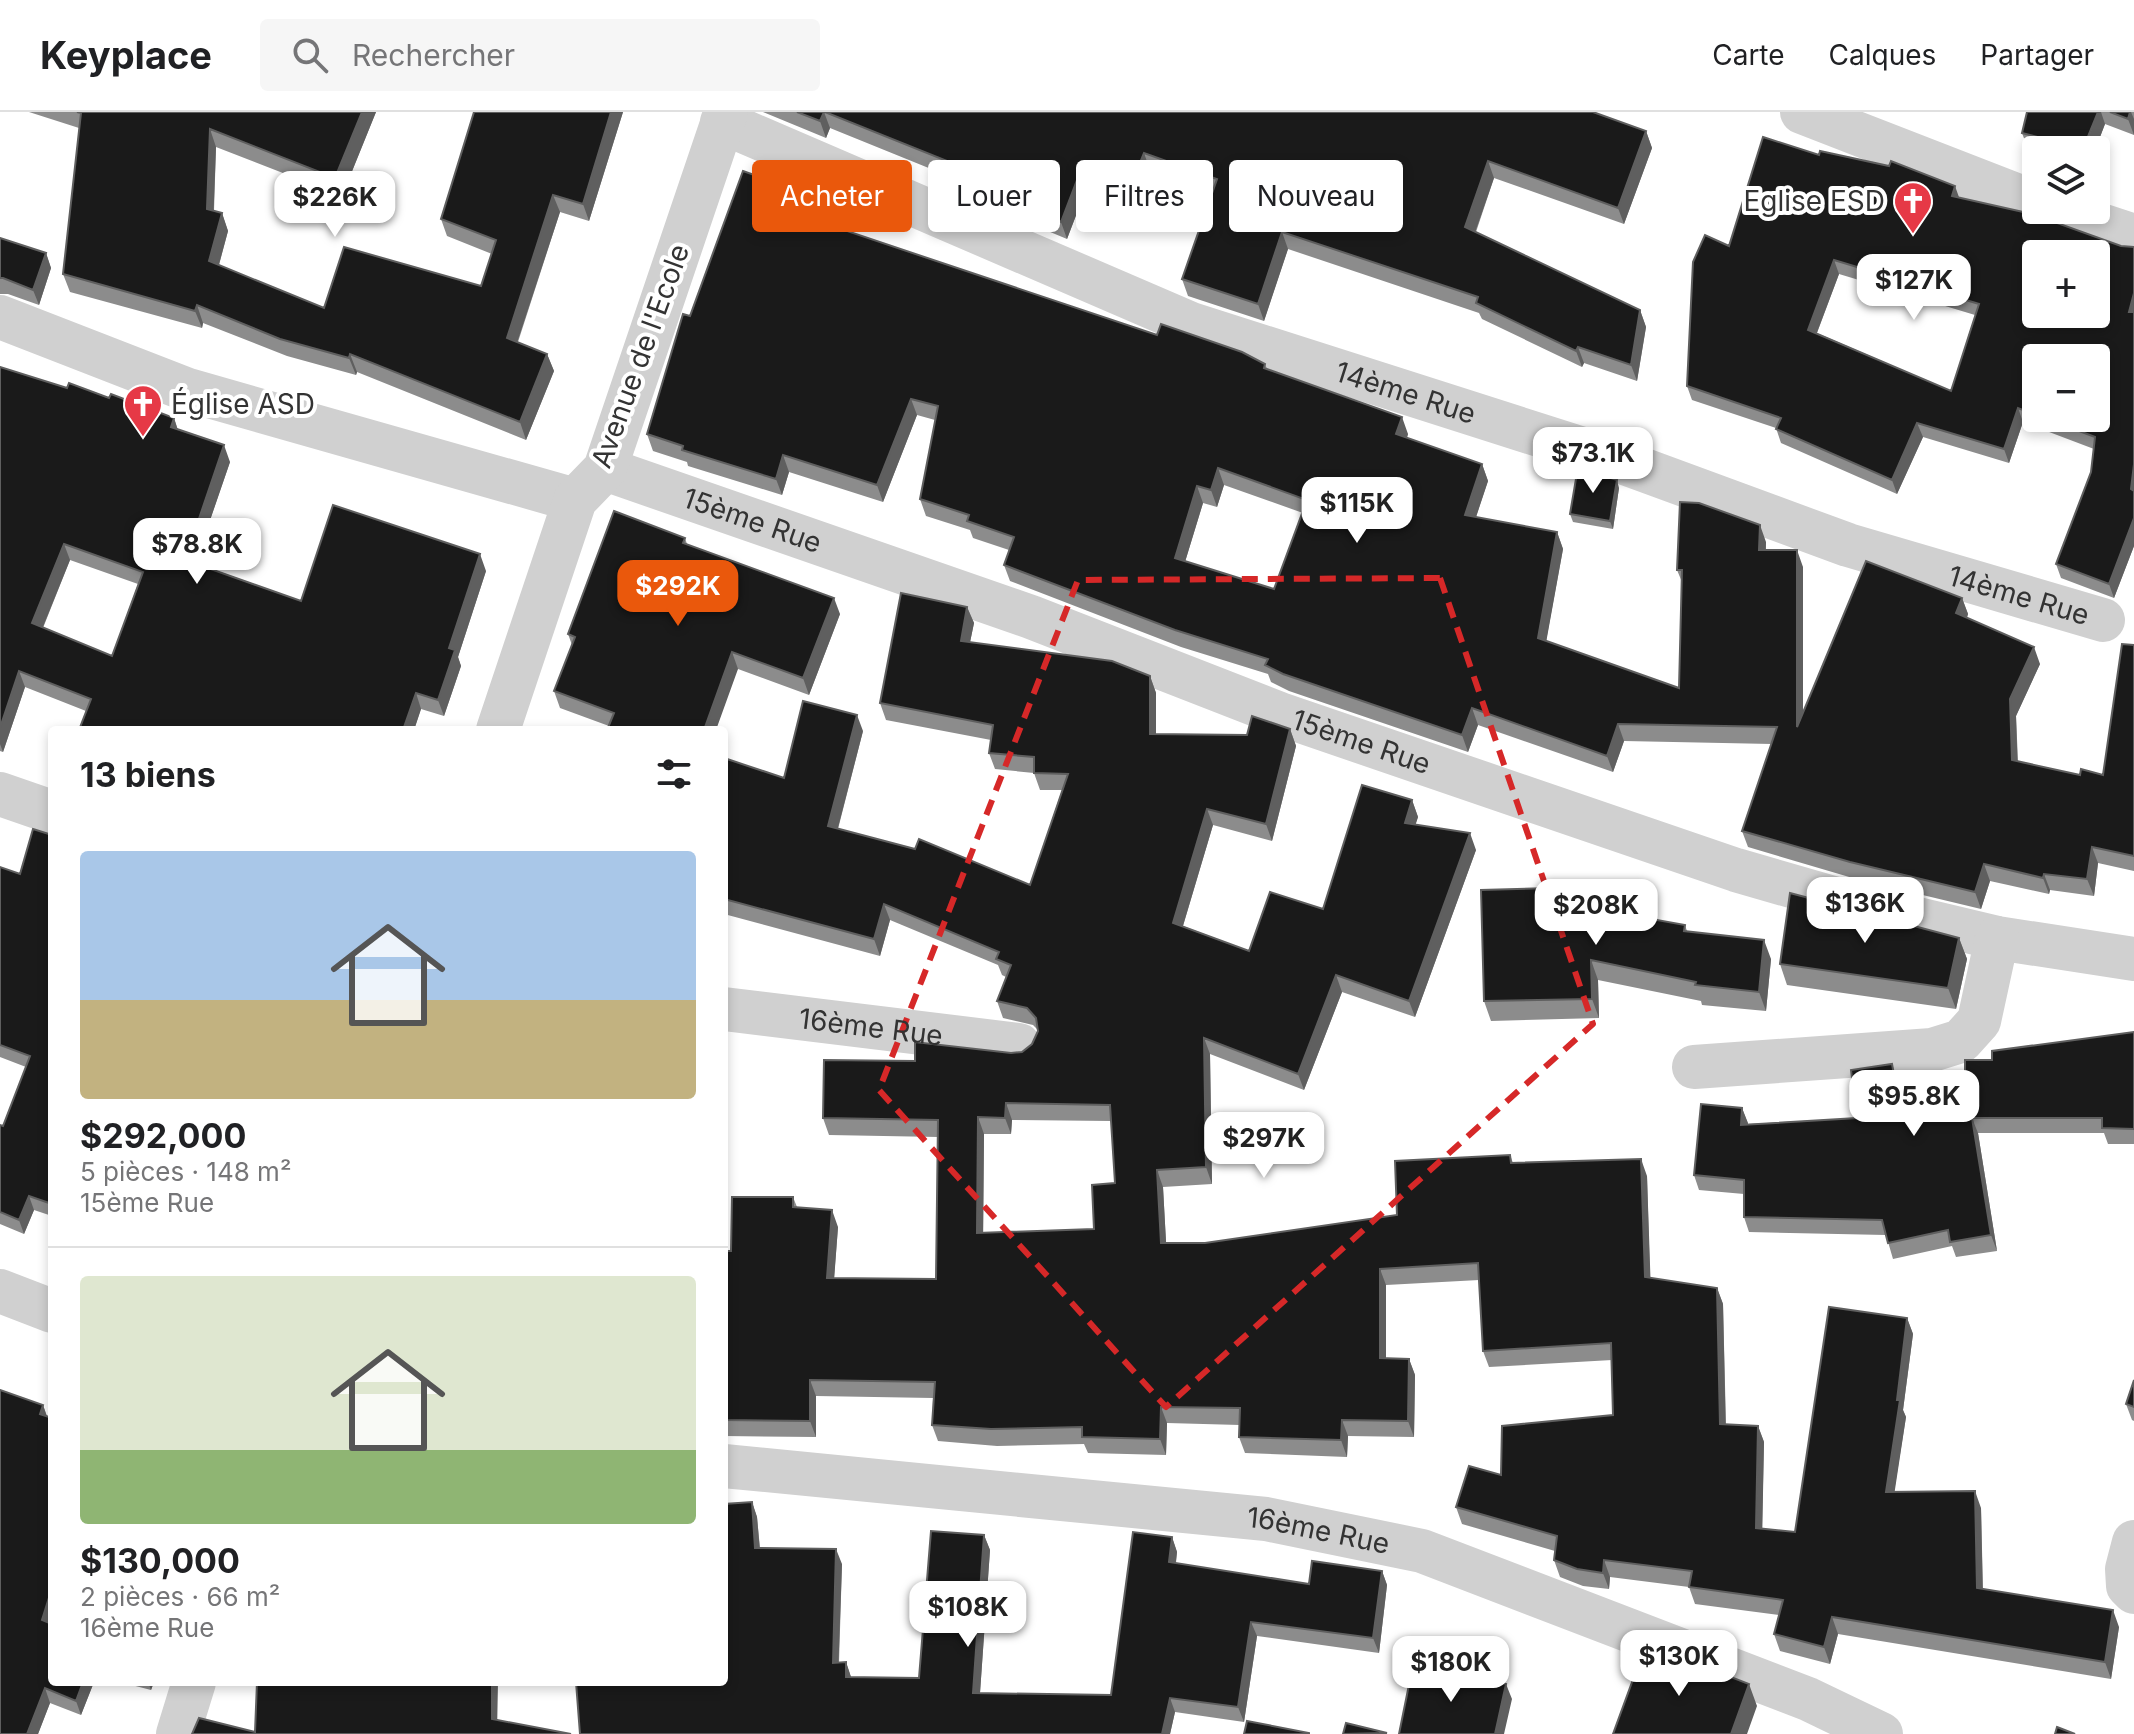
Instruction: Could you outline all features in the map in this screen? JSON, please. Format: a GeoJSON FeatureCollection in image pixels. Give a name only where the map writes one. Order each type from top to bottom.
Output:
{"type":"FeatureCollection","features":[{"type":"Feature","properties":{"kind":"street"},"geometry":{"type":"LineString","coordinates":[[1802,112],[2022,198]]}},
{"type":"Feature","properties":{"kind":"street","name":"Avenue de l'Ecole"},"geometry":{"type":"LineString","coordinates":[[499,726],[575,500],[605,469],[724,117]]}},
{"type":"Feature","properties":{"kind":"street","name":"14ème Rue"},"geometry":{"type":"LineString","coordinates":[[724,117],[1191,324],[1614,459],[1848,545],[2103,620]]}},
{"type":"Feature","properties":{"kind":"street"},"geometry":{"type":"LineString","coordinates":[[2098,224],[2134,236]]}},
{"type":"Feature","properties":{"kind":"street"},"geometry":{"type":"LineString","coordinates":[[0,317],[188,390],[575,500]]}},
{"type":"Feature","properties":{"kind":"street","name":"15ème Rue"},"geometry":{"type":"LineString","coordinates":[[605,469],[1031,617],[1280,714],[1736,870],[1850,903],[1997,938],[2134,959]]}},
{"type":"Feature","properties":{"kind":"street"},"geometry":{"type":"LineString","coordinates":[[0,794],[48,811]]}},
{"type":"Feature","properties":{"kind":"street"},"geometry":{"type":"LineString","coordinates":[[1694,1067],[1932,1050],[1961,1041],[1979,1021],[1997,938]]}},
{"type":"Feature","properties":{"kind":"street","name":"16ème Rue"},"geometry":{"type":"LineString","coordinates":[[728,1009],[1019,1045]]}},
{"type":"Feature","properties":{"kind":"street"},"geometry":{"type":"LineString","coordinates":[[0,1291],[48,1309]]}},
{"type":"Feature","properties":{"kind":"street","name":"16ème Rue"},"geometry":{"type":"LineString","coordinates":[[728,1466],[1266,1519],[1422,1551],[1808,1699],[1881,1734]]}},
{"type":"Feature","properties":{"kind":"street"},"geometry":{"type":"LineString","coordinates":[[2134,1542],[2127,1569],[2128,1586],[2134,1592]]}},
{"type":"Feature","properties":{"kind":"street"},"geometry":{"type":"LineString","coordinates":[[178,1734],[193,1686]]}},
{"type":"Feature","properties":{"kind":"highlighted area"},"geometry":{"type":"Polygon","coordinates":[[[1440,578],[1593,1024],[1166,1407],[879,1090],[1078,580],[1440,578]]]}},
{"type":"Feature","properties":{"kind":"building"},"geometry":{"type":"Polygon","coordinates":[[[77,112],[362,112],[335,178],[210,129],[207,209],[222,213],[209,261],[324,308],[344,247],[481,286],[496,240],[441,219],[474,112],[611,112],[583,204],[553,195],[507,338],[547,354],[520,422],[350,354],[349,358],[280,339],[197,305],[195,311],[63,274],[81,113],[77,112]]]}},
{"type":"Feature","properties":{"kind":"building"},"geometry":{"type":"Polygon","coordinates":[[[797,112],[824,112],[820,121],[797,112]]]}},
{"type":"Feature","properties":{"kind":"building"},"geometry":{"type":"Polygon","coordinates":[[[825,112],[1593,112],[1646,131],[1618,208],[1488,161],[1465,227],[1640,310],[1631,365],[1578,347],[1576,351],[1476,303],[1478,297],[1282,232],[1258,304],[1182,279],[1198,232],[1213,232],[1213,190],[1217,179],[1213,178],[1213,160],[1164,160],[1144,153],[1141,160],[1076,160],[1076,183],[1061,222],[1060,160],[945,160],[825,112]]]}},
{"type":"Feature","properties":{"kind":"building"},"geometry":{"type":"Polygon","coordinates":[[[2027,112],[2098,112],[2088,136],[2033,136],[2022,133],[2027,112]]]}},
{"type":"Feature","properties":{"kind":"building"},"geometry":{"type":"Polygon","coordinates":[[[2110,112],[2130,112],[2128,119],[2110,112]]]}},
{"type":"Feature","properties":{"kind":"building"},"geometry":{"type":"Polygon","coordinates":[[[1763,137],[1819,155],[1820,151],[1889,166],[1891,161],[1955,186],[1952,196],[2022,212],[2022,224],[2060,224],[2104,240],[2022,240],[2022,328],[2110,328],[2110,242],[2134,247],[2134,293],[2129,312],[2134,312],[2134,464],[2131,489],[2134,491],[2134,518],[2109,584],[2056,564],[2091,472],[2095,437],[2082,432],[2110,432],[2110,344],[2022,344],[2022,410],[2018,408],[2004,449],[1917,423],[1892,480],[1776,429],[1781,418],[1687,386],[1693,262],[1705,235],[1729,246],[1763,137]],[[1834,260],[1808,330],[1951,391],[1979,304],[1834,260]]]}},
{"type":"Feature","properties":{"kind":"building"},"geometry":{"type":"Polygon","coordinates":[[[743,171],[752,174],[752,232],[850,232],[1157,335],[1161,324],[1242,352],[1265,364],[1264,368],[1402,417],[1396,434],[1482,464],[1465,515],[1557,532],[1538,638],[1679,688],[1682,570],[1677,570],[1680,502],[1699,503],[1760,525],[1759,550],[1797,550],[1797,727],[1866,561],[1962,598],[1956,613],[2034,647],[2010,699],[2012,760],[2080,775],[2081,769],[2103,775],[2122,644],[2134,645],[2134,856],[2092,847],[2087,879],[2044,874],[2043,878],[1984,864],[1975,892],[1850,862],[1742,831],[1777,727],[1618,724],[1607,756],[1472,708],[1462,735],[1283,674],[1265,665],[1268,659],[1175,630],[1004,565],[1014,537],[967,521],[969,515],[920,499],[938,406],[911,399],[877,485],[783,455],[776,479],[682,450],[683,446],[647,434],[683,314],[690,316],[743,171]],[[1218,468],[1211,490],[1197,486],[1175,558],[1274,589],[1307,500],[1218,468]]]}},
{"type":"Feature","properties":{"kind":"building"},"geometry":{"type":"Polygon","coordinates":[[[0,238],[46,253],[33,290],[0,278],[0,238]]]}},
{"type":"Feature","properties":{"kind":"building"},"geometry":{"type":"Polygon","coordinates":[[[0,367],[67,388],[69,383],[109,398],[111,394],[174,418],[171,427],[224,445],[185,560],[301,601],[333,505],[480,554],[449,648],[455,650],[438,700],[416,693],[404,726],[81,726],[91,699],[19,671],[0,728],[0,367]],[[64,544],[32,623],[112,656],[143,572],[64,544]]]}},
{"type":"Feature","properties":{"kind":"building"},"geometry":{"type":"Polygon","coordinates":[[[1578,467],[1617,480],[1610,521],[1570,514],[1578,467]]]}},
{"type":"Feature","properties":{"kind":"building"},"geometry":{"type":"Polygon","coordinates":[[[614,511],[685,538],[683,543],[834,598],[803,678],[732,652],[705,726],[609,726],[614,713],[554,691],[575,637],[568,634],[614,511]]]}},
{"type":"Feature","properties":{"kind":"building"},"geometry":{"type":"Polygon","coordinates":[[[901,593],[967,607],[961,641],[1112,661],[1150,676],[1150,734],[1247,735],[1252,716],[1290,729],[1266,824],[1207,809],[1173,923],[1249,951],[1270,892],[1323,909],[1362,785],[1412,800],[1405,823],[1470,833],[1409,1001],[1336,975],[1298,1074],[1204,1038],[1206,1167],[1157,1170],[1161,1243],[1205,1243],[1397,1215],[1395,1161],[1510,1155],[1511,1163],[1641,1159],[1645,1277],[1717,1288],[1720,1424],[1758,1426],[1756,1528],[1795,1532],[1829,1307],[1907,1318],[1897,1400],[1900,1400],[1886,1492],[1975,1491],[1977,1588],[2113,1610],[2105,1662],[1832,1617],[1824,1647],[1774,1634],[1783,1600],[1689,1587],[1692,1571],[1604,1560],[1603,1573],[1577,1569],[1554,1560],[1557,1536],[1456,1507],[1469,1466],[1501,1475],[1502,1426],[1613,1415],[1611,1343],[1483,1351],[1478,1263],[1380,1269],[1380,1358],[1409,1359],[1408,1421],[1342,1420],[1341,1440],[1239,1437],[1240,1408],[1161,1407],[1160,1439],[1082,1437],[1082,1427],[991,1429],[932,1425],[935,1382],[810,1380],[810,1421],[728,1420],[728,1251],[731,1251],[732,1197],[793,1197],[793,1207],[832,1210],[827,1278],[936,1279],[938,1120],[823,1118],[824,1060],[915,1061],[915,1042],[1022,1052],[1032,1044],[1038,1031],[1036,1018],[1027,1008],[997,1001],[1011,965],[996,959],[999,952],[884,904],[874,939],[728,900],[728,759],[784,778],[803,701],[857,715],[828,826],[915,849],[919,839],[1030,885],[1068,774],[1034,773],[1034,757],[989,753],[993,725],[880,703],[901,593]],[[1006,1103],[1005,1118],[978,1117],[977,1233],[1094,1229],[1092,1185],[1115,1183],[1110,1105],[1006,1103]]]}},
{"type":"Feature","properties":{"kind":"building"},"geometry":{"type":"Polygon","coordinates":[[[33,829],[48,834],[48,1203],[29,1196],[19,1220],[0,1212],[0,1125],[3,1126],[30,1056],[0,1045],[0,867],[20,874],[33,829]]]}},
{"type":"Feature","properties":{"kind":"building"},"geometry":{"type":"Polygon","coordinates":[[[1590,887],[1590,908],[1685,925],[1684,931],[1764,940],[1759,992],[1695,985],[1696,982],[1591,960],[1592,999],[1484,1001],[1481,890],[1590,887]]]}},
{"type":"Feature","properties":{"kind":"building"},"geometry":{"type":"Polygon","coordinates":[[[1790,893],[1959,938],[1948,988],[1780,964],[1790,893]]]}},
{"type":"Feature","properties":{"kind":"building"},"geometry":{"type":"Polygon","coordinates":[[[2134,1032],[2134,1129],[2102,1128],[2102,1118],[1972,1118],[1991,1235],[1950,1242],[1948,1230],[1888,1243],[1882,1220],[1744,1217],[1744,1180],[1694,1175],[1701,1104],[1742,1108],[1741,1125],[1857,1118],[1851,1070],[1892,1064],[1894,1075],[1965,1074],[1965,1060],[1992,1060],[1992,1051],[2134,1032]]]}},
{"type":"Feature","properties":{"kind":"building"},"geometry":{"type":"Polygon","coordinates":[[[2134,1380],[2134,1407],[2126,1404],[2134,1380]]]}},
{"type":"Feature","properties":{"kind":"building"},"geometry":{"type":"Polygon","coordinates":[[[0,1390],[43,1405],[40,1414],[48,1417],[48,1601],[42,1620],[48,1622],[48,1686],[82,1686],[76,1701],[45,1688],[27,1734],[0,1734],[0,1390]]]}},
{"type":"Feature","properties":{"kind":"building"},"geometry":{"type":"Polygon","coordinates":[[[752,1502],[755,1548],[836,1549],[833,1663],[846,1662],[846,1677],[919,1678],[931,1531],[984,1535],[973,1693],[1111,1695],[1133,1532],[1172,1537],[1169,1562],[1309,1584],[1312,1561],[1382,1571],[1373,1638],[1251,1622],[1238,1707],[1170,1698],[1162,1734],[580,1734],[576,1686],[728,1686],[728,1504],[752,1502]]]}},
{"type":"Feature","properties":{"kind":"building"},"geometry":{"type":"Polygon","coordinates":[[[1646,1644],[1749,1684],[1731,1734],[1613,1734],[1646,1644]]]}},
{"type":"Feature","properties":{"kind":"building"},"geometry":{"type":"Polygon","coordinates":[[[1413,1665],[1506,1684],[1495,1734],[1399,1734],[1413,1665]]]}},
{"type":"Feature","properties":{"kind":"building"},"geometry":{"type":"Polygon","coordinates":[[[257,1686],[492,1686],[492,1719],[571,1734],[192,1734],[199,1718],[255,1732],[257,1686]]]}},
{"type":"Feature","properties":{"kind":"building"},"geometry":{"type":"Polygon","coordinates":[[[1247,1721],[1309,1733],[1309,1734],[1244,1734],[1247,1721]]]}},
{"type":"Feature","properties":{"kind":"building"},"geometry":{"type":"Polygon","coordinates":[[[1346,1723],[1387,1733],[1343,1734],[1346,1723]]]}},
{"type":"Feature","properties":{"kind":"building"},"geometry":{"type":"Polygon","coordinates":[[[2057,1727],[2075,1734],[2055,1734],[2057,1727]]]}},
{"type":"Feature","properties":{"kind":"place","name":"Eglise ESD"},"geometry":{"type":"Point","coordinates":[1913,235]}},
{"type":"Feature","properties":{"kind":"place","name":"Église ASD"},"geometry":{"type":"Point","coordinates":[143,438]}}]}
